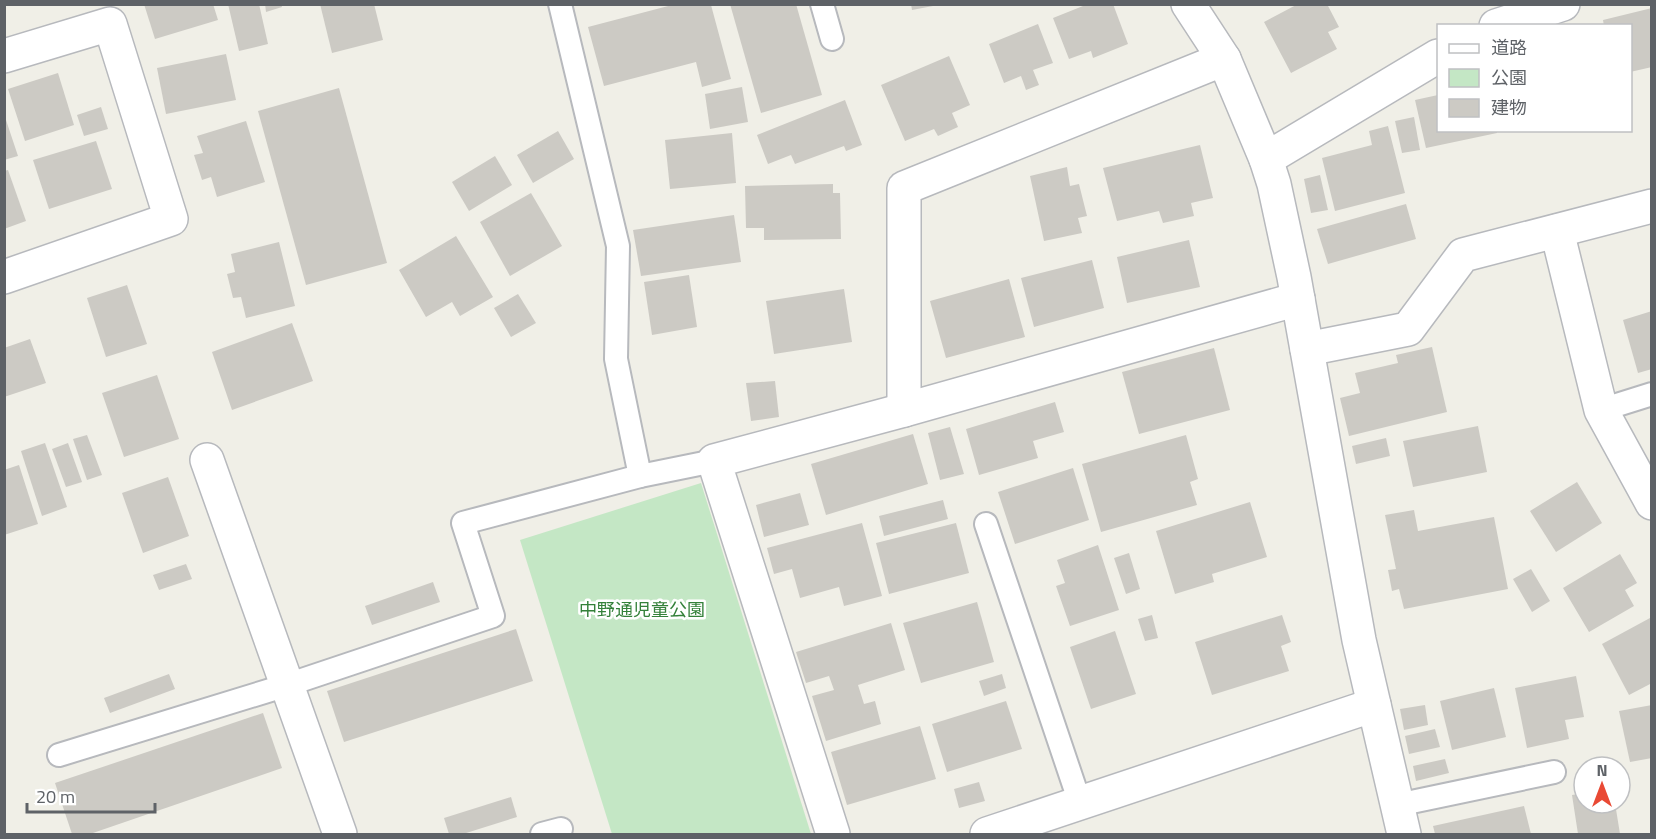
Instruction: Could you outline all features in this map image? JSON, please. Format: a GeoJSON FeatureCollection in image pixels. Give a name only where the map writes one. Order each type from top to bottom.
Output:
{"type":"FeatureCollection","features":[{"type":"Feature","properties":{"kind":"street"},"geometry":{"type":"LineString","coordinates":[[1188,4],[1224,59],[1266,159],[1274,184],[1298,299],[1359,640],[1401,820]]}},
{"type":"Feature","properties":{"kind":"street"},"geometry":{"type":"LineString","coordinates":[[1502,24],[1563,4]]}},
{"type":"Feature","properties":{"kind":"street"},"geometry":{"type":"LineString","coordinates":[[4,56],[110,24],[171,219],[4,277]]}},
{"type":"Feature","properties":{"kind":"street"},"geometry":{"type":"LineString","coordinates":[[1266,159],[1437,57]]}},
{"type":"Feature","properties":{"kind":"street"},"geometry":{"type":"LineString","coordinates":[[904,410],[904,188],[1224,59]]}},
{"type":"Feature","properties":{"kind":"street"},"geometry":{"type":"LineString","coordinates":[[1307,349],[1408,329],[1463,255],[1652,206]]}},
{"type":"Feature","properties":{"kind":"street"},"geometry":{"type":"LineString","coordinates":[[1557,231],[1601,410],[1652,502]]}},
{"type":"Feature","properties":{"kind":"street"},"geometry":{"type":"LineString","coordinates":[[833,834],[714,460],[904,410],[1298,299]]}},
{"type":"Feature","properties":{"kind":"street"},"geometry":{"type":"LineString","coordinates":[[207,460],[340,834]]}},
{"type":"Feature","properties":{"kind":"street"},"geometry":{"type":"LineString","coordinates":[[987,834],[1374,705]]}},
{"type":"Feature","properties":{"kind":"lane"},"geometry":{"type":"LineString","coordinates":[[560,4],[618,246],[616,359],[640,476]]}},
{"type":"Feature","properties":{"kind":"lane"},"geometry":{"type":"LineString","coordinates":[[822,4],[832,39]]}},
{"type":"Feature","properties":{"kind":"lane"},"geometry":{"type":"LineString","coordinates":[[1601,410],[1652,394]]}},
{"type":"Feature","properties":{"kind":"lane"},"geometry":{"type":"LineString","coordinates":[[59,755],[287,685],[493,616],[463,523],[640,476],[714,460]]}},
{"type":"Feature","properties":{"kind":"lane"},"geometry":{"type":"LineString","coordinates":[[986,524],[1080,803]]}},
{"type":"Feature","properties":{"kind":"lane"},"geometry":{"type":"LineString","coordinates":[[1401,820],[1554,772]]}},
{"type":"Feature","properties":{"kind":"green space","name":"中野通児童公園"},"geometry":{"type":"Polygon","coordinates":[[[701,483],[811,834],[612,834],[520,540],[701,483]]]}},
{"type":"Feature","properties":{"kind":"building"},"geometry":{"type":"Polygon","coordinates":[[[144,4],[213,4],[218,20],[155,39],[144,4]]]}},
{"type":"Feature","properties":{"kind":"building"},"geometry":{"type":"Polygon","coordinates":[[[228,4],[259,4],[268,44],[239,51],[228,4]]]}},
{"type":"Feature","properties":{"kind":"building"},"geometry":{"type":"Polygon","coordinates":[[[265,4],[281,4],[282,7],[266,12],[265,4]]]}},
{"type":"Feature","properties":{"kind":"building"},"geometry":{"type":"Polygon","coordinates":[[[320,4],[374,4],[383,40],[332,53],[320,4]]]}},
{"type":"Feature","properties":{"kind":"building"},"geometry":{"type":"Polygon","coordinates":[[[730,4],[796,4],[822,95],[761,113],[730,4]]]}},
{"type":"Feature","properties":{"kind":"building"},"geometry":{"type":"Polygon","coordinates":[[[911,4],[933,4],[933,6],[912,10],[911,4]]]}},
{"type":"Feature","properties":{"kind":"building"},"geometry":{"type":"Polygon","coordinates":[[[1088,4],[1113,4],[1128,44],[1093,58],[1091,51],[1069,59],[1053,18],[1088,4]]]}},
{"type":"Feature","properties":{"kind":"building"},"geometry":{"type":"Polygon","coordinates":[[[1298,4],[1327,4],[1339,27],[1328,32],[1337,49],[1291,73],[1264,22],[1298,4]]]}},
{"type":"Feature","properties":{"kind":"building"},"geometry":{"type":"Polygon","coordinates":[[[672,5],[711,5],[731,79],[702,87],[696,62],[604,86],[588,27],[672,5]]]}},
{"type":"Feature","properties":{"kind":"building"},"geometry":{"type":"Polygon","coordinates":[[[1652,8],[1652,67],[1632,72],[1632,24],[1604,24],[1603,20],[1652,8]]]}},
{"type":"Feature","properties":{"kind":"building"},"geometry":{"type":"Polygon","coordinates":[[[1038,24],[1053,63],[1033,70],[1039,85],[1026,90],[1021,76],[1004,83],[989,44],[1038,24]]]}},
{"type":"Feature","properties":{"kind":"building"},"geometry":{"type":"Polygon","coordinates":[[[226,54],[236,100],[166,114],[157,68],[226,54]]]}},
{"type":"Feature","properties":{"kind":"building"},"geometry":{"type":"Polygon","coordinates":[[[949,56],[970,105],[952,113],[958,127],[938,136],[934,129],[905,141],[881,85],[949,56]]]}},
{"type":"Feature","properties":{"kind":"building"},"geometry":{"type":"Polygon","coordinates":[[[58,73],[74,125],[25,141],[8,89],[58,73]]]}},
{"type":"Feature","properties":{"kind":"building"},"geometry":{"type":"Polygon","coordinates":[[[742,87],[748,122],[710,129],[705,94],[742,87]]]}},
{"type":"Feature","properties":{"kind":"building"},"geometry":{"type":"Polygon","coordinates":[[[339,88],[387,263],[306,285],[258,111],[339,88]]]}},
{"type":"Feature","properties":{"kind":"building"},"geometry":{"type":"Polygon","coordinates":[[[1437,95],[1437,132],[1497,133],[1426,148],[1415,100],[1437,95]]]}},
{"type":"Feature","properties":{"kind":"building"},"geometry":{"type":"Polygon","coordinates":[[[845,100],[862,145],[846,151],[844,146],[795,164],[791,155],[768,164],[757,135],[845,100]]]}},
{"type":"Feature","properties":{"kind":"building"},"geometry":{"type":"Polygon","coordinates":[[[101,107],[108,129],[84,136],[77,115],[101,107]]]}},
{"type":"Feature","properties":{"kind":"building"},"geometry":{"type":"Polygon","coordinates":[[[4,114],[18,156],[4,160],[4,114]]]}},
{"type":"Feature","properties":{"kind":"building"},"geometry":{"type":"Polygon","coordinates":[[[1414,117],[1420,150],[1402,153],[1395,121],[1414,117]]]}},
{"type":"Feature","properties":{"kind":"building"},"geometry":{"type":"Polygon","coordinates":[[[246,121],[265,182],[217,197],[211,177],[202,180],[194,155],[203,153],[197,136],[246,121]]]}},
{"type":"Feature","properties":{"kind":"building"},"geometry":{"type":"Polygon","coordinates":[[[1388,126],[1405,193],[1335,211],[1322,158],[1372,145],[1369,131],[1388,126]]]}},
{"type":"Feature","properties":{"kind":"building"},"geometry":{"type":"Polygon","coordinates":[[[558,131],[574,159],[533,183],[517,155],[558,131]]]}},
{"type":"Feature","properties":{"kind":"building"},"geometry":{"type":"Polygon","coordinates":[[[732,133],[736,183],[670,189],[665,140],[732,133]]]}},
{"type":"Feature","properties":{"kind":"building"},"geometry":{"type":"Polygon","coordinates":[[[96,141],[112,189],[49,209],[33,160],[96,141]]]}},
{"type":"Feature","properties":{"kind":"building"},"geometry":{"type":"Polygon","coordinates":[[[1200,145],[1213,198],[1191,203],[1194,216],[1163,223],[1159,211],[1117,221],[1103,168],[1200,145]]]}},
{"type":"Feature","properties":{"kind":"building"},"geometry":{"type":"Polygon","coordinates":[[[495,156],[512,185],[469,211],[452,182],[495,156]]]}},
{"type":"Feature","properties":{"kind":"building"},"geometry":{"type":"Polygon","coordinates":[[[1067,167],[1070,186],[1079,184],[1087,216],[1078,218],[1082,233],[1044,241],[1030,176],[1067,167]]]}},
{"type":"Feature","properties":{"kind":"building"},"geometry":{"type":"Polygon","coordinates":[[[8,170],[26,221],[4,229],[4,171],[8,170]]]}},
{"type":"Feature","properties":{"kind":"building"},"geometry":{"type":"Polygon","coordinates":[[[1320,175],[1328,210],[1311,213],[1304,179],[1320,175]]]}},
{"type":"Feature","properties":{"kind":"building"},"geometry":{"type":"Polygon","coordinates":[[[833,184],[833,193],[840,193],[841,239],[764,240],[764,228],[746,228],[745,186],[833,184]]]}},
{"type":"Feature","properties":{"kind":"building"},"geometry":{"type":"Polygon","coordinates":[[[531,193],[562,246],[510,276],[480,222],[531,193]]]}},
{"type":"Feature","properties":{"kind":"building"},"geometry":{"type":"Polygon","coordinates":[[[1406,204],[1416,239],[1328,264],[1317,229],[1406,204]]]}},
{"type":"Feature","properties":{"kind":"building"},"geometry":{"type":"Polygon","coordinates":[[[734,215],[741,262],[641,276],[633,230],[734,215]]]}},
{"type":"Feature","properties":{"kind":"building"},"geometry":{"type":"Polygon","coordinates":[[[456,236],[493,297],[460,316],[452,302],[426,317],[399,270],[456,236]]]}},
{"type":"Feature","properties":{"kind":"building"},"geometry":{"type":"Polygon","coordinates":[[[1189,240],[1200,287],[1127,303],[1117,257],[1189,240]]]}},
{"type":"Feature","properties":{"kind":"building"},"geometry":{"type":"Polygon","coordinates":[[[279,242],[295,306],[246,318],[241,297],[233,298],[227,274],[235,272],[231,254],[279,242]]]}},
{"type":"Feature","properties":{"kind":"building"},"geometry":{"type":"Polygon","coordinates":[[[1092,260],[1104,308],[1034,327],[1021,278],[1092,260]]]}},
{"type":"Feature","properties":{"kind":"building"},"geometry":{"type":"Polygon","coordinates":[[[689,275],[697,327],[652,335],[644,282],[689,275]]]}},
{"type":"Feature","properties":{"kind":"building"},"geometry":{"type":"Polygon","coordinates":[[[1009,279],[1025,337],[946,358],[930,301],[1009,279]]]}},
{"type":"Feature","properties":{"kind":"building"},"geometry":{"type":"Polygon","coordinates":[[[127,285],[147,344],[106,357],[87,298],[127,285]]]}},
{"type":"Feature","properties":{"kind":"building"},"geometry":{"type":"Polygon","coordinates":[[[844,289],[852,342],[774,354],[766,301],[844,289]]]}},
{"type":"Feature","properties":{"kind":"building"},"geometry":{"type":"Polygon","coordinates":[[[518,294],[536,323],[511,337],[494,308],[518,294]]]}},
{"type":"Feature","properties":{"kind":"building"},"geometry":{"type":"Polygon","coordinates":[[[1652,311],[1652,369],[1638,373],[1623,320],[1652,311]]]}},
{"type":"Feature","properties":{"kind":"building"},"geometry":{"type":"Polygon","coordinates":[[[292,323],[313,381],[232,410],[212,352],[292,323]]]}},
{"type":"Feature","properties":{"kind":"building"},"geometry":{"type":"Polygon","coordinates":[[[30,339],[46,383],[4,397],[4,348],[30,339]]]}},
{"type":"Feature","properties":{"kind":"building"},"geometry":{"type":"Polygon","coordinates":[[[1432,347],[1447,412],[1349,436],[1340,398],[1360,393],[1355,373],[1398,363],[1396,355],[1432,347]]]}},
{"type":"Feature","properties":{"kind":"building"},"geometry":{"type":"Polygon","coordinates":[[[1214,348],[1230,410],[1139,434],[1122,372],[1214,348]]]}},
{"type":"Feature","properties":{"kind":"building"},"geometry":{"type":"Polygon","coordinates":[[[157,375],[179,439],[124,457],[102,393],[157,375]]]}},
{"type":"Feature","properties":{"kind":"building"},"geometry":{"type":"Polygon","coordinates":[[[775,381],[779,417],[751,421],[746,383],[775,381]]]}},
{"type":"Feature","properties":{"kind":"building"},"geometry":{"type":"Polygon","coordinates":[[[1055,402],[1064,432],[1033,441],[1038,458],[979,475],[966,429],[1055,402]]]}},
{"type":"Feature","properties":{"kind":"building"},"geometry":{"type":"Polygon","coordinates":[[[1478,426],[1487,472],[1413,487],[1403,441],[1478,426]]]}},
{"type":"Feature","properties":{"kind":"building"},"geometry":{"type":"Polygon","coordinates":[[[950,427],[964,474],[940,480],[928,433],[950,427]]]}},
{"type":"Feature","properties":{"kind":"building"},"geometry":{"type":"Polygon","coordinates":[[[913,434],[928,484],[826,515],[811,464],[913,434]]]}},
{"type":"Feature","properties":{"kind":"building"},"geometry":{"type":"Polygon","coordinates":[[[87,435],[102,475],[87,480],[73,439],[87,435]]]}},
{"type":"Feature","properties":{"kind":"building"},"geometry":{"type":"Polygon","coordinates":[[[1186,435],[1198,479],[1190,482],[1197,505],[1101,532],[1082,464],[1186,435]]]}},
{"type":"Feature","properties":{"kind":"building"},"geometry":{"type":"Polygon","coordinates":[[[1386,438],[1390,456],[1356,464],[1352,446],[1386,438]]]}},
{"type":"Feature","properties":{"kind":"building"},"geometry":{"type":"Polygon","coordinates":[[[45,443],[67,507],[42,516],[21,451],[45,443]]]}},
{"type":"Feature","properties":{"kind":"building"},"geometry":{"type":"Polygon","coordinates":[[[68,443],[82,482],[66,487],[52,449],[68,443]]]}},
{"type":"Feature","properties":{"kind":"building"},"geometry":{"type":"Polygon","coordinates":[[[19,465],[38,524],[4,535],[4,470],[19,465]]]}},
{"type":"Feature","properties":{"kind":"building"},"geometry":{"type":"Polygon","coordinates":[[[1073,468],[1089,520],[1015,544],[998,492],[1073,468]]]}},
{"type":"Feature","properties":{"kind":"building"},"geometry":{"type":"Polygon","coordinates":[[[168,477],[189,536],[143,553],[122,493],[168,477]]]}},
{"type":"Feature","properties":{"kind":"building"},"geometry":{"type":"Polygon","coordinates":[[[1577,482],[1602,523],[1556,552],[1530,511],[1577,482]]]}},
{"type":"Feature","properties":{"kind":"building"},"geometry":{"type":"Polygon","coordinates":[[[800,493],[809,525],[764,537],[756,505],[800,493]]]}},
{"type":"Feature","properties":{"kind":"building"},"geometry":{"type":"Polygon","coordinates":[[[943,500],[948,519],[884,536],[879,516],[943,500]]]}},
{"type":"Feature","properties":{"kind":"building"},"geometry":{"type":"Polygon","coordinates":[[[1250,502],[1267,557],[1212,574],[1214,582],[1175,594],[1156,531],[1250,502]]]}},
{"type":"Feature","properties":{"kind":"building"},"geometry":{"type":"Polygon","coordinates":[[[1414,510],[1418,531],[1494,517],[1508,589],[1404,609],[1399,589],[1392,591],[1388,570],[1396,569],[1385,515],[1414,510]]]}},
{"type":"Feature","properties":{"kind":"building"},"geometry":{"type":"Polygon","coordinates":[[[862,523],[882,596],[844,606],[839,587],[800,598],[792,569],[774,574],[767,548],[862,523]]]}},
{"type":"Feature","properties":{"kind":"building"},"geometry":{"type":"Polygon","coordinates":[[[956,523],[969,573],[889,594],[876,543],[956,523]]]}},
{"type":"Feature","properties":{"kind":"building"},"geometry":{"type":"Polygon","coordinates":[[[1098,545],[1119,610],[1070,626],[1056,586],[1065,583],[1057,560],[1098,545]]]}},
{"type":"Feature","properties":{"kind":"building"},"geometry":{"type":"Polygon","coordinates":[[[1129,553],[1140,589],[1126,594],[1114,558],[1129,553]]]}},
{"type":"Feature","properties":{"kind":"building"},"geometry":{"type":"Polygon","coordinates":[[[1620,554],[1637,583],[1625,590],[1634,606],[1589,632],[1563,588],[1620,554]]]}},
{"type":"Feature","properties":{"kind":"building"},"geometry":{"type":"Polygon","coordinates":[[[186,564],[192,579],[159,590],[153,575],[186,564]]]}},
{"type":"Feature","properties":{"kind":"building"},"geometry":{"type":"Polygon","coordinates":[[[1531,569],[1550,601],[1532,612],[1513,579],[1531,569]]]}},
{"type":"Feature","properties":{"kind":"building"},"geometry":{"type":"Polygon","coordinates":[[[433,582],[440,602],[372,625],[365,606],[433,582]]]}},
{"type":"Feature","properties":{"kind":"building"},"geometry":{"type":"Polygon","coordinates":[[[977,602],[994,662],[921,683],[903,623],[977,602]]]}},
{"type":"Feature","properties":{"kind":"building"},"geometry":{"type":"Polygon","coordinates":[[[1152,615],[1158,638],[1145,641],[1138,619],[1152,615]]]}},
{"type":"Feature","properties":{"kind":"building"},"geometry":{"type":"Polygon","coordinates":[[[1282,615],[1291,642],[1281,646],[1289,671],[1212,695],[1195,642],[1282,615]]]}},
{"type":"Feature","properties":{"kind":"building"},"geometry":{"type":"Polygon","coordinates":[[[1650,618],[1652,622],[1652,683],[1629,695],[1602,644],[1650,618]]]}},
{"type":"Feature","properties":{"kind":"building"},"geometry":{"type":"Polygon","coordinates":[[[891,623],[905,670],[858,685],[864,704],[875,701],[881,724],[826,741],[812,696],[834,690],[829,676],[806,683],[796,652],[891,623]]]}},
{"type":"Feature","properties":{"kind":"building"},"geometry":{"type":"Polygon","coordinates":[[[516,629],[533,681],[344,742],[327,691],[516,629]]]}},
{"type":"Feature","properties":{"kind":"building"},"geometry":{"type":"Polygon","coordinates":[[[1115,631],[1136,694],[1091,709],[1070,647],[1115,631]]]}},
{"type":"Feature","properties":{"kind":"building"},"geometry":{"type":"Polygon","coordinates":[[[169,674],[175,689],[110,713],[104,698],[169,674]]]}},
{"type":"Feature","properties":{"kind":"building"},"geometry":{"type":"Polygon","coordinates":[[[1002,674],[1006,688],[984,696],[979,681],[1002,674]]]}},
{"type":"Feature","properties":{"kind":"building"},"geometry":{"type":"Polygon","coordinates":[[[1576,676],[1584,717],[1565,720],[1569,739],[1527,748],[1515,688],[1576,676]]]}},
{"type":"Feature","properties":{"kind":"building"},"geometry":{"type":"Polygon","coordinates":[[[1494,688],[1506,737],[1452,750],[1440,701],[1494,688]]]}},
{"type":"Feature","properties":{"kind":"building"},"geometry":{"type":"Polygon","coordinates":[[[1006,701],[1022,749],[947,772],[932,724],[1006,701]]]}},
{"type":"Feature","properties":{"kind":"building"},"geometry":{"type":"Polygon","coordinates":[[[1425,705],[1428,725],[1404,730],[1400,709],[1425,705]]]}},
{"type":"Feature","properties":{"kind":"building"},"geometry":{"type":"Polygon","coordinates":[[[1652,705],[1652,758],[1632,762],[1619,711],[1652,705]]]}},
{"type":"Feature","properties":{"kind":"building"},"geometry":{"type":"Polygon","coordinates":[[[263,713],[282,768],[90,834],[72,834],[55,783],[263,713]]]}},
{"type":"Feature","properties":{"kind":"building"},"geometry":{"type":"Polygon","coordinates":[[[920,726],[936,779],[847,805],[831,752],[920,726]]]}},
{"type":"Feature","properties":{"kind":"building"},"geometry":{"type":"Polygon","coordinates":[[[1435,729],[1440,747],[1409,754],[1405,736],[1435,729]]]}},
{"type":"Feature","properties":{"kind":"building"},"geometry":{"type":"Polygon","coordinates":[[[1445,759],[1449,773],[1416,781],[1413,766],[1445,759]]]}},
{"type":"Feature","properties":{"kind":"building"},"geometry":{"type":"Polygon","coordinates":[[[979,782],[985,801],[959,808],[954,789],[979,782]]]}},
{"type":"Feature","properties":{"kind":"building"},"geometry":{"type":"Polygon","coordinates":[[[511,797],[517,817],[463,834],[449,834],[444,818],[511,797]]]}},
{"type":"Feature","properties":{"kind":"building"},"geometry":{"type":"Polygon","coordinates":[[[1524,806],[1531,834],[1435,834],[1433,826],[1524,806]]]}},
{"type":"Feature","properties":{"kind":"building"},"geometry":{"type":"Polygon","coordinates":[[[1575,815],[1617,815],[1620,834],[1578,834],[1575,815]]]}}]}
